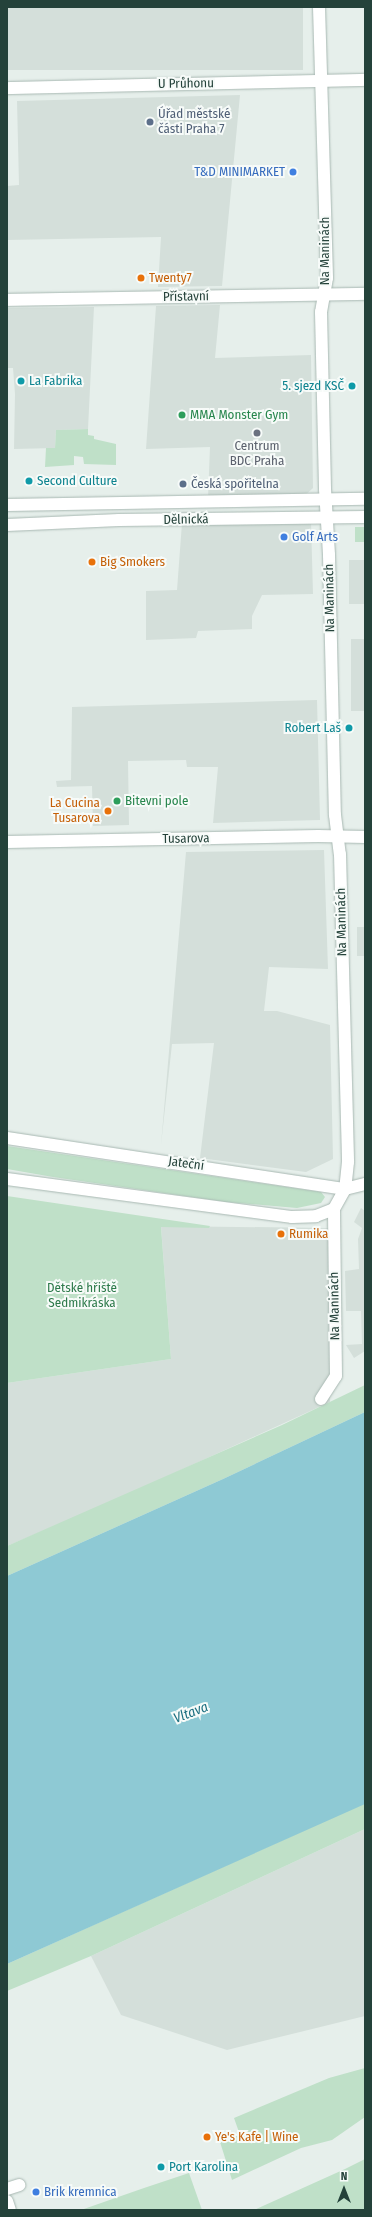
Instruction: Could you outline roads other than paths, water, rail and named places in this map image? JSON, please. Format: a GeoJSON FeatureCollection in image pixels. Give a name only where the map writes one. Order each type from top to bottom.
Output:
{"type":"FeatureCollection","features":[{"type":"Feature","properties":{"kind":"street","name":"Na Maninách"},"geometry":{"type":"LineString","coordinates":[[319,7],[327,278],[321,312],[325,500],[337,836],[340,854],[348,1162],[345,1189]]}},
{"type":"Feature","properties":{"kind":"street","name":"U Průhonu"},"geometry":{"type":"LineString","coordinates":[[7,88],[365,80]]}},
{"type":"Feature","properties":{"kind":"street","name":"Přístavní"},"geometry":{"type":"LineString","coordinates":[[7,300],[365,294]]}},
{"type":"Feature","properties":{"kind":"street","name":"Dělnická"},"geometry":{"type":"LineString","coordinates":[[7,505],[365,499]]}},
{"type":"Feature","properties":{"kind":"street","name":"Dělnická"},"geometry":{"type":"LineString","coordinates":[[7,525],[365,517]]}},
{"type":"Feature","properties":{"kind":"street","name":"Tusarova"},"geometry":{"type":"LineString","coordinates":[[7,842],[337,836],[365,837]]}},
{"type":"Feature","properties":{"kind":"street","name":"Jateční"},"geometry":{"type":"LineString","coordinates":[[7,1138],[345,1189],[365,1184]]}},
{"type":"Feature","properties":{"kind":"street"},"geometry":{"type":"LineString","coordinates":[[7,1179],[143,1199],[292,1217],[316,1216],[334,1209],[345,1189]]}},
{"type":"Feature","properties":{"kind":"street","name":"Na Maninách"},"geometry":{"type":"LineString","coordinates":[[321,1399],[336,1376],[334,1209]]}},
{"type":"Feature","properties":{"kind":"street"},"geometry":{"type":"LineString","coordinates":[[7,2189],[19,2185]]}},
{"type":"Feature","properties":{"kind":"street"},"geometry":{"type":"LineString","coordinates":[[7,2201],[10,2210]]}},
{"type":"Feature","properties":{"kind":"water","name":"Vltava"},"geometry":{"type":"Polygon","coordinates":[[[365,1412],[365,1804],[7,1964],[7,1576],[223,1479],[365,1412]]]}},
{"type":"Feature","properties":{"kind":"place","name":"Úřad městské části Praha 7"},"geometry":{"type":"Point","coordinates":[150,122]}},
{"type":"Feature","properties":{"kind":"place","name":"T&D MINIMARKET"},"geometry":{"type":"Point","coordinates":[293,172]}},
{"type":"Feature","properties":{"kind":"place","name":"Twenty7"},"geometry":{"type":"Point","coordinates":[141,278]}},
{"type":"Feature","properties":{"kind":"place","name":"La Fabrika"},"geometry":{"type":"Point","coordinates":[21,381]}},
{"type":"Feature","properties":{"kind":"place","name":"5. sjezd KSČ"},"geometry":{"type":"Point","coordinates":[352,386]}},
{"type":"Feature","properties":{"kind":"place","name":"MMA Monster Gym"},"geometry":{"type":"Point","coordinates":[182,415]}},
{"type":"Feature","properties":{"kind":"place","name":"Centrum BDC Praha"},"geometry":{"type":"Point","coordinates":[257,433]}},
{"type":"Feature","properties":{"kind":"place","name":"Second Culture"},"geometry":{"type":"Point","coordinates":[29,481]}},
{"type":"Feature","properties":{"kind":"place","name":"Česká spořitelna"},"geometry":{"type":"Point","coordinates":[183,484]}},
{"type":"Feature","properties":{"kind":"place","name":"Golf Arts"},"geometry":{"type":"Point","coordinates":[284,537]}},
{"type":"Feature","properties":{"kind":"place","name":"Big Smokers"},"geometry":{"type":"Point","coordinates":[92,562]}},
{"type":"Feature","properties":{"kind":"place","name":"Robert Laš"},"geometry":{"type":"Point","coordinates":[349,728]}},
{"type":"Feature","properties":{"kind":"place","name":"Bitevni pole"},"geometry":{"type":"Point","coordinates":[117,801]}},
{"type":"Feature","properties":{"kind":"place","name":"La Cucina Tusarova"},"geometry":{"type":"Point","coordinates":[108,811]}},
{"type":"Feature","properties":{"kind":"place","name":"Rumika"},"geometry":{"type":"Point","coordinates":[281,1234]}},
{"type":"Feature","properties":{"kind":"place","name":"Ye's Kafe | Wine"},"geometry":{"type":"Point","coordinates":[207,2137]}},
{"type":"Feature","properties":{"kind":"place","name":"Port Karolina"},"geometry":{"type":"Point","coordinates":[161,2167]}},
{"type":"Feature","properties":{"kind":"place","name":"Brik kremnica"},"geometry":{"type":"Point","coordinates":[36,2192]}},
{"type":"Feature","properties":{"kind":"park label","name":"Dětské hřiště Sedmikráska"},"geometry":{"type":"Point","coordinates":[82,1296]}}]}
